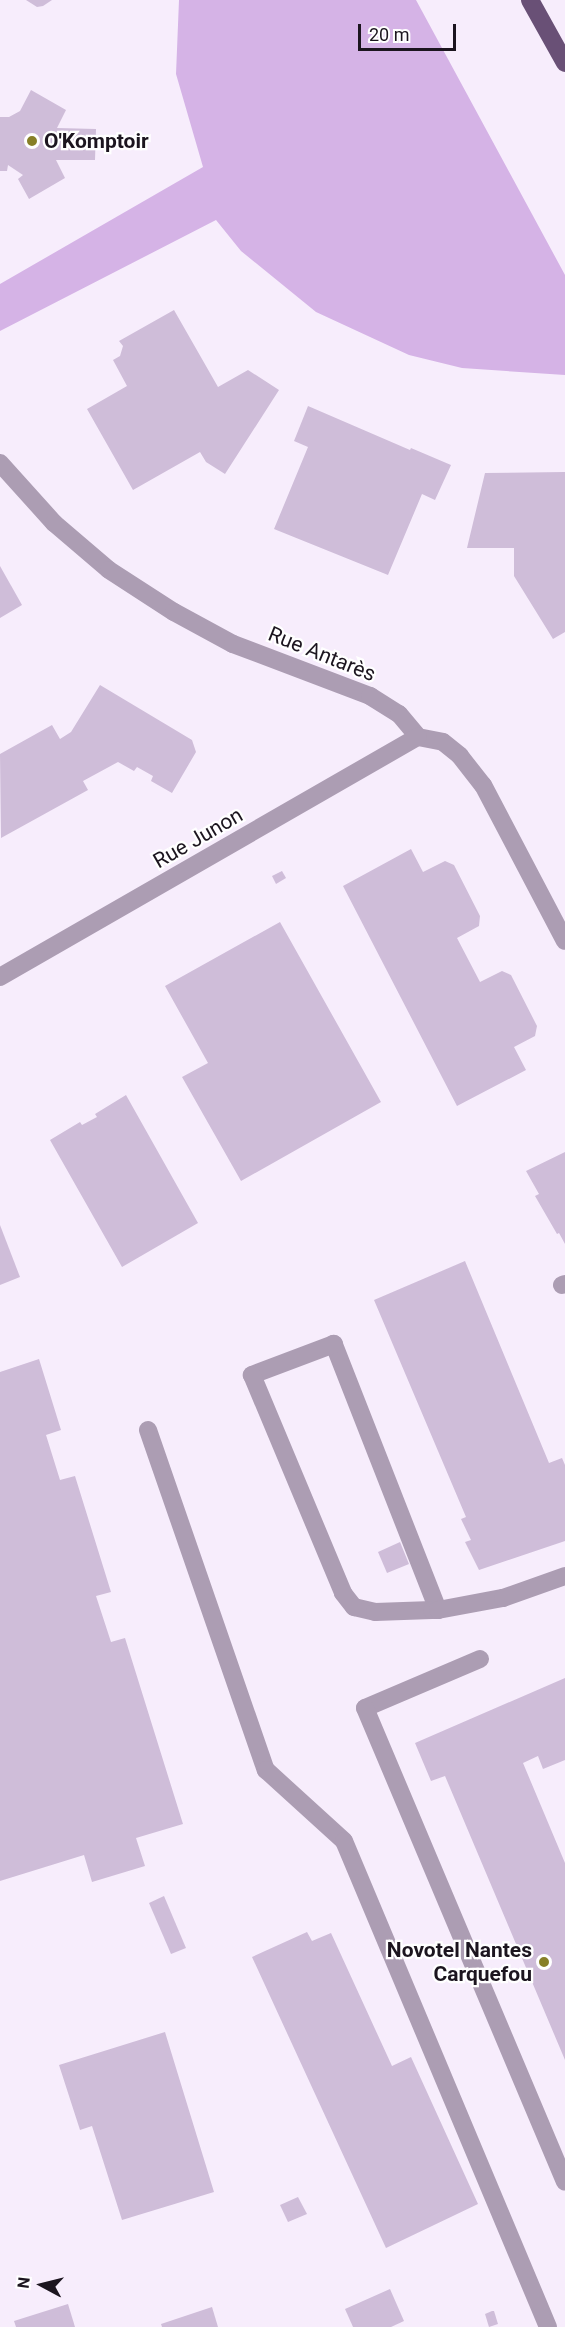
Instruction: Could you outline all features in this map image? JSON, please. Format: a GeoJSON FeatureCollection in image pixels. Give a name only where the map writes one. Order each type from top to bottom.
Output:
{"type":"FeatureCollection","features":[{"type":"Feature","properties":{"kind":"main road"},"geometry":{"type":"LineString","coordinates":[[530,0],[565,63]]}},
{"type":"Feature","properties":{"kind":"street","name":"Rue Antarès"},"geometry":{"type":"LineString","coordinates":[[0,463],[54,523],[119,576],[174,612],[233,644],[370,696],[399,714],[418,737]]}},
{"type":"Feature","properties":{"kind":"street"},"geometry":{"type":"LineString","coordinates":[[418,737],[443,742],[460,756],[483,785],[565,941]]}},
{"type":"Feature","properties":{"kind":"street","name":"Rue Junon"},"geometry":{"type":"LineString","coordinates":[[0,977],[418,737]]}},
{"type":"Feature","properties":{"kind":"street"},"geometry":{"type":"LineString","coordinates":[[438,1610],[334,1344],[252,1375],[343,1593],[354,1606],[375,1612],[438,1610],[503,1598],[565,1576]]}},
{"type":"Feature","properties":{"kind":"street"},"geometry":{"type":"LineString","coordinates":[[148,1430],[266,1770],[344,1841],[548,2327]]}},
{"type":"Feature","properties":{"kind":"street"},"geometry":{"type":"LineString","coordinates":[[480,1659],[365,1708],[565,2182]]}},
{"type":"Feature","properties":{"kind":"shaded area"},"geometry":{"type":"Polygon","coordinates":[[[0,0],[565,0],[565,2327],[0,2327],[0,0]]]}},
{"type":"Feature","properties":{"kind":"shaded area"},"geometry":{"type":"Polygon","coordinates":[[[179,0],[416,0],[565,275],[565,375],[462,368],[409,355],[316,312],[241,251],[216,220],[0,331],[0,284],[203,167],[176,74],[179,0]]]}},
{"type":"Feature","properties":{"kind":"building"},"geometry":{"type":"Polygon","coordinates":[[[26,0],[52,0],[37,7],[26,0]]]}},
{"type":"Feature","properties":{"kind":"building"},"geometry":{"type":"Polygon","coordinates":[[[31,90],[66,110],[57,128],[96,129],[95,160],[56,160],[65,178],[29,199],[18,179],[23,175],[8,165],[7,171],[0,171],[0,117],[9,117],[20,111],[31,90]]]}},
{"type":"Feature","properties":{"kind":"building"},"geometry":{"type":"Polygon","coordinates":[[[174,310],[218,387],[248,370],[279,390],[225,474],[206,462],[200,452],[133,490],[87,409],[127,386],[113,360],[120,356],[123,346],[119,341],[174,310]]]}},
{"type":"Feature","properties":{"kind":"building"},"geometry":{"type":"Polygon","coordinates":[[[308,406],[451,465],[435,500],[422,494],[388,575],[274,529],[308,447],[294,441],[308,406]]]}},
{"type":"Feature","properties":{"kind":"building"},"geometry":{"type":"Polygon","coordinates":[[[565,472],[565,632],[553,639],[514,576],[514,548],[467,548],[485,473],[565,472]]]}},
{"type":"Feature","properties":{"kind":"building"},"geometry":{"type":"Polygon","coordinates":[[[0,566],[22,605],[0,618],[0,566]]]}},
{"type":"Feature","properties":{"kind":"building"},"geometry":{"type":"Polygon","coordinates":[[[100,685],[192,740],[196,752],[172,793],[151,781],[153,776],[137,767],[134,771],[118,762],[83,781],[88,790],[1,838],[0,754],[52,725],[60,739],[71,732],[100,685]]]}},
{"type":"Feature","properties":{"kind":"building"},"geometry":{"type":"Polygon","coordinates":[[[411,849],[423,872],[445,861],[454,865],[480,916],[479,926],[457,938],[480,982],[502,971],[511,975],[537,1026],[535,1036],[514,1047],[526,1070],[457,1106],[343,886],[411,849]]]}},
{"type":"Feature","properties":{"kind":"building"},"geometry":{"type":"Polygon","coordinates":[[[282,871],[286,878],[276,884],[272,876],[282,871]]]}},
{"type":"Feature","properties":{"kind":"building"},"geometry":{"type":"Polygon","coordinates":[[[280,922],[381,1102],[241,1181],[182,1077],[208,1063],[165,986],[280,922]]]}},
{"type":"Feature","properties":{"kind":"building"},"geometry":{"type":"Polygon","coordinates":[[[126,1095],[198,1223],[122,1267],[50,1140],[80,1122],[82,1125],[97,1117],[95,1114],[126,1095]]]}},
{"type":"Feature","properties":{"kind":"building"},"geometry":{"type":"Polygon","coordinates":[[[565,1152],[565,1244],[535,1196],[539,1194],[526,1171],[565,1152]]]}},
{"type":"Feature","properties":{"kind":"building"},"geometry":{"type":"Polygon","coordinates":[[[0,1225],[20,1277],[0,1285],[0,1225]]]}},
{"type":"Feature","properties":{"kind":"building"},"geometry":{"type":"Polygon","coordinates":[[[465,1261],[549,1463],[562,1458],[565,1465],[565,1541],[479,1570],[465,1542],[471,1540],[461,1519],[466,1517],[374,1300],[465,1261]]]}},
{"type":"Feature","properties":{"kind":"building"},"geometry":{"type":"Polygon","coordinates":[[[39,1359],[61,1430],[46,1435],[60,1480],[75,1476],[111,1592],[96,1596],[111,1642],[125,1638],[183,1824],[136,1838],[145,1866],[92,1882],[84,1855],[0,1881],[0,1372],[39,1359]]]}},
{"type":"Feature","properties":{"kind":"building"},"geometry":{"type":"Polygon","coordinates":[[[400,1542],[409,1564],[387,1573],[378,1552],[400,1542]]]}},
{"type":"Feature","properties":{"kind":"building","name":"Novotel Nantes Carquefou"},"geometry":{"type":"Polygon","coordinates":[[[565,1678],[565,1760],[543,1769],[538,1756],[523,1763],[565,1863],[565,2060],[445,1776],[431,1781],[415,1743],[565,1678]]]}},
{"type":"Feature","properties":{"kind":"building"},"geometry":{"type":"Polygon","coordinates":[[[164,1896],[186,1948],[171,1954],[149,1903],[164,1896]]]}},
{"type":"Feature","properties":{"kind":"building"},"geometry":{"type":"Polygon","coordinates":[[[307,1932],[312,1941],[331,1933],[392,2066],[411,2057],[478,2204],[386,2248],[252,1957],[307,1932]]]}},
{"type":"Feature","properties":{"kind":"building"},"geometry":{"type":"Polygon","coordinates":[[[165,2032],[214,2192],[122,2220],[92,2126],[80,2130],[59,2065],[165,2032]]]}},
{"type":"Feature","properties":{"kind":"building"},"geometry":{"type":"Polygon","coordinates":[[[298,2197],[307,2214],[288,2222],[280,2205],[298,2197]]]}},
{"type":"Feature","properties":{"kind":"building"},"geometry":{"type":"Polygon","coordinates":[[[390,2289],[404,2321],[391,2327],[353,2327],[345,2309],[390,2289]]]}},
{"type":"Feature","properties":{"kind":"building"},"geometry":{"type":"Polygon","coordinates":[[[68,2304],[75,2327],[16,2327],[14,2321],[68,2304]]]}},
{"type":"Feature","properties":{"kind":"building"},"geometry":{"type":"Polygon","coordinates":[[[212,2307],[218,2327],[162,2327],[161,2324],[212,2307]]]}},
{"type":"Feature","properties":{"kind":"building"},"geometry":{"type":"Polygon","coordinates":[[[494,2311],[498,2324],[489,2327],[485,2314],[494,2311]]]}},
{"type":"Feature","properties":{"kind":"place","name":"O'Komptoir"},"geometry":{"type":"Point","coordinates":[32,141]}},
{"type":"Feature","properties":{"kind":"place","name":"Novotel Nantes Carquefou"},"geometry":{"type":"Point","coordinates":[544,1962]}}]}
